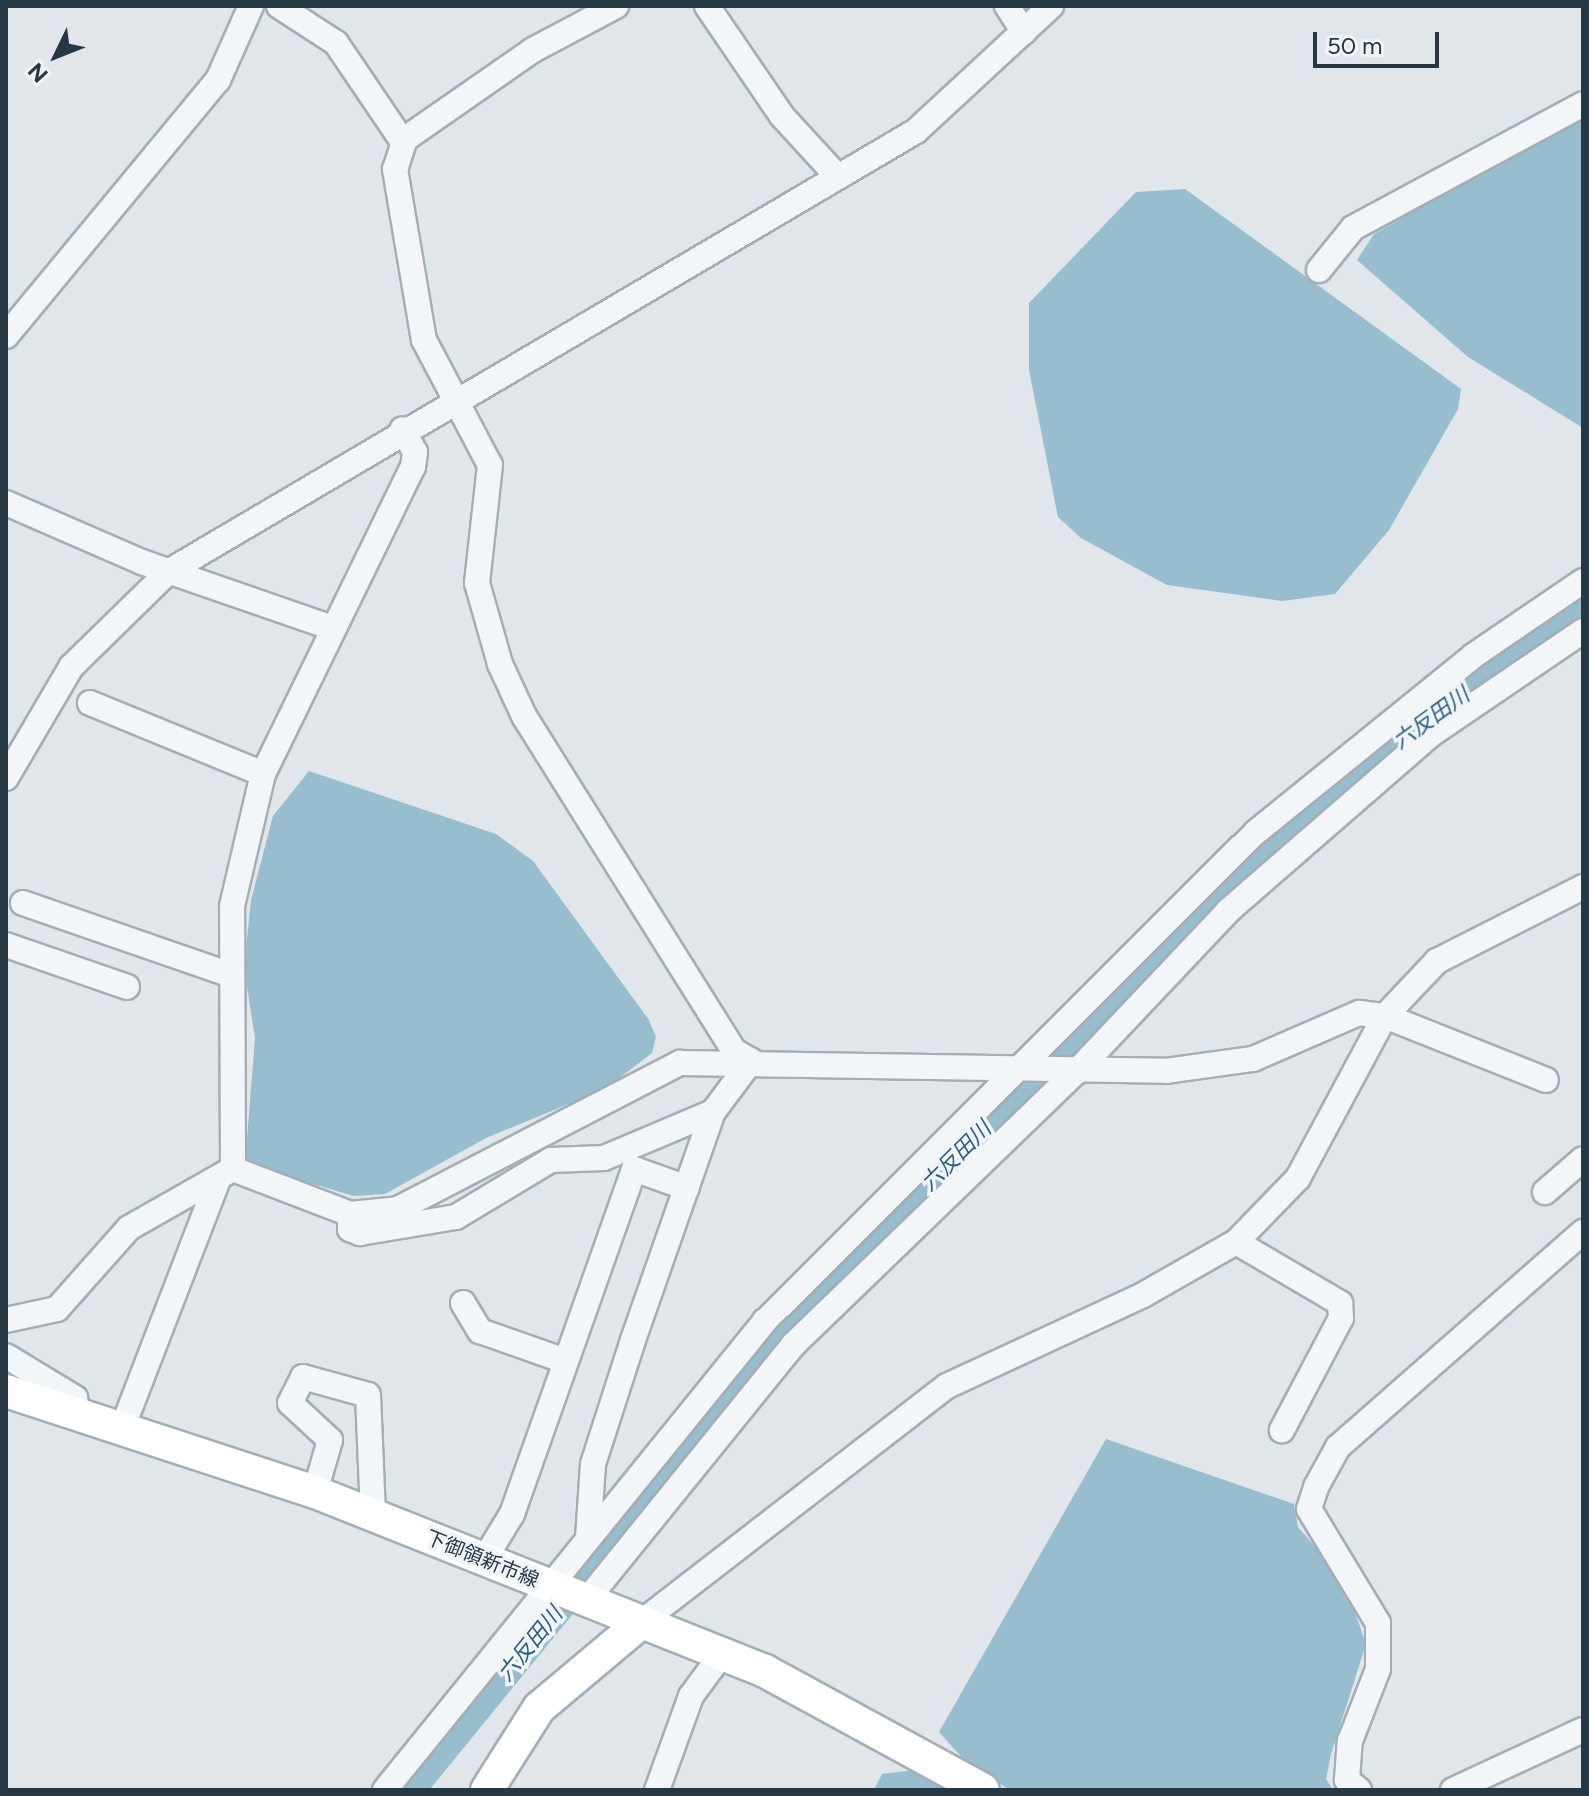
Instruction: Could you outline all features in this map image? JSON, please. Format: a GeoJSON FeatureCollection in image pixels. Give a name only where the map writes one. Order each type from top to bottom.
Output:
{"type":"FeatureCollection","features":[{"type":"Feature","properties":{"kind":"main road","name":"下御領新市線"},"geometry":{"type":"LineString","coordinates":[[6,1391],[123,1426],[315,1492],[639,1624],[722,1654],[827,1699],[983,1790]]}},
{"type":"Feature","properties":{"kind":"main road"},"geometry":{"type":"LineString","coordinates":[[487,1790],[539,1708],[639,1624]]}},
{"type":"Feature","properties":{"kind":"street"},"geometry":{"type":"LineString","coordinates":[[6,336],[218,80],[251,6]]}},
{"type":"Feature","properties":{"kind":"street"},"geometry":{"type":"LineString","coordinates":[[279,6],[336,43],[403,142]]}},
{"type":"Feature","properties":{"kind":"street"},"geometry":{"type":"LineString","coordinates":[[616,6],[533,50],[403,142],[395,169],[424,340],[490,465],[477,583],[500,664],[524,716],[734,1051],[751,1061]]}},
{"type":"Feature","properties":{"kind":"street"},"geometry":{"type":"LineString","coordinates":[[707,6],[782,116],[837,176]]}},
{"type":"Feature","properties":{"kind":"street"},"geometry":{"type":"LineString","coordinates":[[1007,6],[1024,32]]}},
{"type":"Feature","properties":{"kind":"street"},"geometry":{"type":"LineString","coordinates":[[6,778],[71,667],[168,572],[402,429],[455,402],[916,131],[1051,6]]}},
{"type":"Feature","properties":{"kind":"street"},"geometry":{"type":"LineString","coordinates":[[1319,270],[1353,228],[1583,104]]}},
{"type":"Feature","properties":{"kind":"street"},"geometry":{"type":"LineString","coordinates":[[123,1426],[225,1176],[232,906],[263,774],[413,467],[415,452],[402,429]]}},
{"type":"Feature","properties":{"kind":"street"},"geometry":{"type":"LineString","coordinates":[[6,503],[168,572],[333,628]]}},
{"type":"Feature","properties":{"kind":"street"},"geometry":{"type":"LineString","coordinates":[[588,1538],[765,1321],[1018,1073],[1256,832],[1473,656],[1583,581]]}},
{"type":"Feature","properties":{"kind":"street"},"geometry":{"type":"LineString","coordinates":[[385,1790],[793,1345],[1071,1072],[1219,920],[1345,805],[1430,735],[1583,631]]}},
{"type":"Feature","properties":{"kind":"street"},"geometry":{"type":"LineString","coordinates":[[90,703],[263,774]]}},
{"type":"Feature","properties":{"kind":"street"},"geometry":{"type":"LineString","coordinates":[[639,1624],[947,1386],[1143,1295],[1236,1242],[1298,1178],[1385,1016],[1437,961],[1583,887]]}},
{"type":"Feature","properties":{"kind":"street"},"geometry":{"type":"LineString","coordinates":[[23,903],[228,974]]}},
{"type":"Feature","properties":{"kind":"street"},"geometry":{"type":"LineString","coordinates":[[6,945],[127,987]]}},
{"type":"Feature","properties":{"kind":"street"},"geometry":{"type":"LineString","coordinates":[[6,1320],[57,1309],[129,1228],[225,1176],[350,1214],[423,1199],[680,1063],[751,1061],[1018,1073],[1253,1059],[1359,1013],[1385,1016],[1546,1080]]}},
{"type":"Feature","properties":{"kind":"street"},"geometry":{"type":"LineString","coordinates":[[567,1594],[588,1538],[593,1464],[713,1112],[751,1061]]}},
{"type":"Feature","properties":{"kind":"street"},"geometry":{"type":"LineString","coordinates":[[350,1214],[350,1229],[360,1233],[456,1217],[551,1160],[604,1158],[713,1112]]}},
{"type":"Feature","properties":{"kind":"street"},"geometry":{"type":"LineString","coordinates":[[1545,1192],[1583,1159]]}},
{"type":"Feature","properties":{"kind":"street"},"geometry":{"type":"LineString","coordinates":[[484,1560],[512,1514],[634,1169],[687,1188]]}},
{"type":"Feature","properties":{"kind":"street"},"geometry":{"type":"LineString","coordinates":[[1359,1790],[1347,1780],[1350,1741],[1378,1669],[1378,1623],[1309,1509],[1316,1487],[1348,1437],[1583,1232]]}},
{"type":"Feature","properties":{"kind":"street"},"geometry":{"type":"LineString","coordinates":[[1236,1242],[1340,1303],[1341,1318],[1282,1430]]}},
{"type":"Feature","properties":{"kind":"street"},"geometry":{"type":"LineString","coordinates":[[463,1303],[480,1331],[565,1361]]}},
{"type":"Feature","properties":{"kind":"street"},"geometry":{"type":"LineString","coordinates":[[6,1356],[75,1398],[77,1412]]}},
{"type":"Feature","properties":{"kind":"street"},"geometry":{"type":"LineString","coordinates":[[315,1492],[330,1440],[290,1403],[303,1377],[368,1395],[373,1516]]}},
{"type":"Feature","properties":{"kind":"street"},"geometry":{"type":"LineString","coordinates":[[657,1790],[691,1696],[722,1654]]}},
{"type":"Feature","properties":{"kind":"street"},"geometry":{"type":"LineString","coordinates":[[1453,1790],[1583,1730]]}},
{"type":"Feature","properties":{"kind":"water"},"geometry":{"type":"Polygon","coordinates":[[[1583,116],[1583,428],[1468,357],[1357,260],[1374,234],[1583,116]]]}},
{"type":"Feature","properties":{"kind":"water"},"geometry":{"type":"Polygon","coordinates":[[[1185,189],[1461,389],[1458,409],[1389,530],[1335,594],[1282,601],[1167,585],[1081,538],[1058,517],[1029,370],[1029,303],[1136,192],[1185,189]]]}},
{"type":"Feature","properties":{"kind":"water"},"geometry":{"type":"Polygon","coordinates":[[[309,771],[496,834],[533,861],[649,1020],[656,1037],[652,1053],[605,1089],[486,1138],[385,1194],[354,1196],[245,1164],[255,1038],[244,968],[251,900],[273,816],[309,771]]]}},
{"type":"Feature","properties":{"kind":"water"},"geometry":{"type":"Polygon","coordinates":[[[1106,1439],[1294,1504],[1298,1527],[1343,1579],[1366,1644],[1331,1754],[1326,1779],[1333,1790],[1010,1790],[967,1763],[939,1732],[1106,1439]]]}},
{"type":"Feature","properties":{"kind":"water"},"geometry":{"type":"Polygon","coordinates":[[[915,1770],[948,1790],[874,1790],[882,1774],[915,1770]]]}},
{"type":"Feature","properties":{"kind":"waterway","name":"六反田川"},"geometry":{"type":"LineString","coordinates":[[410,1790],[763,1357],[947,1164],[1303,813],[1583,605]]}}]}
